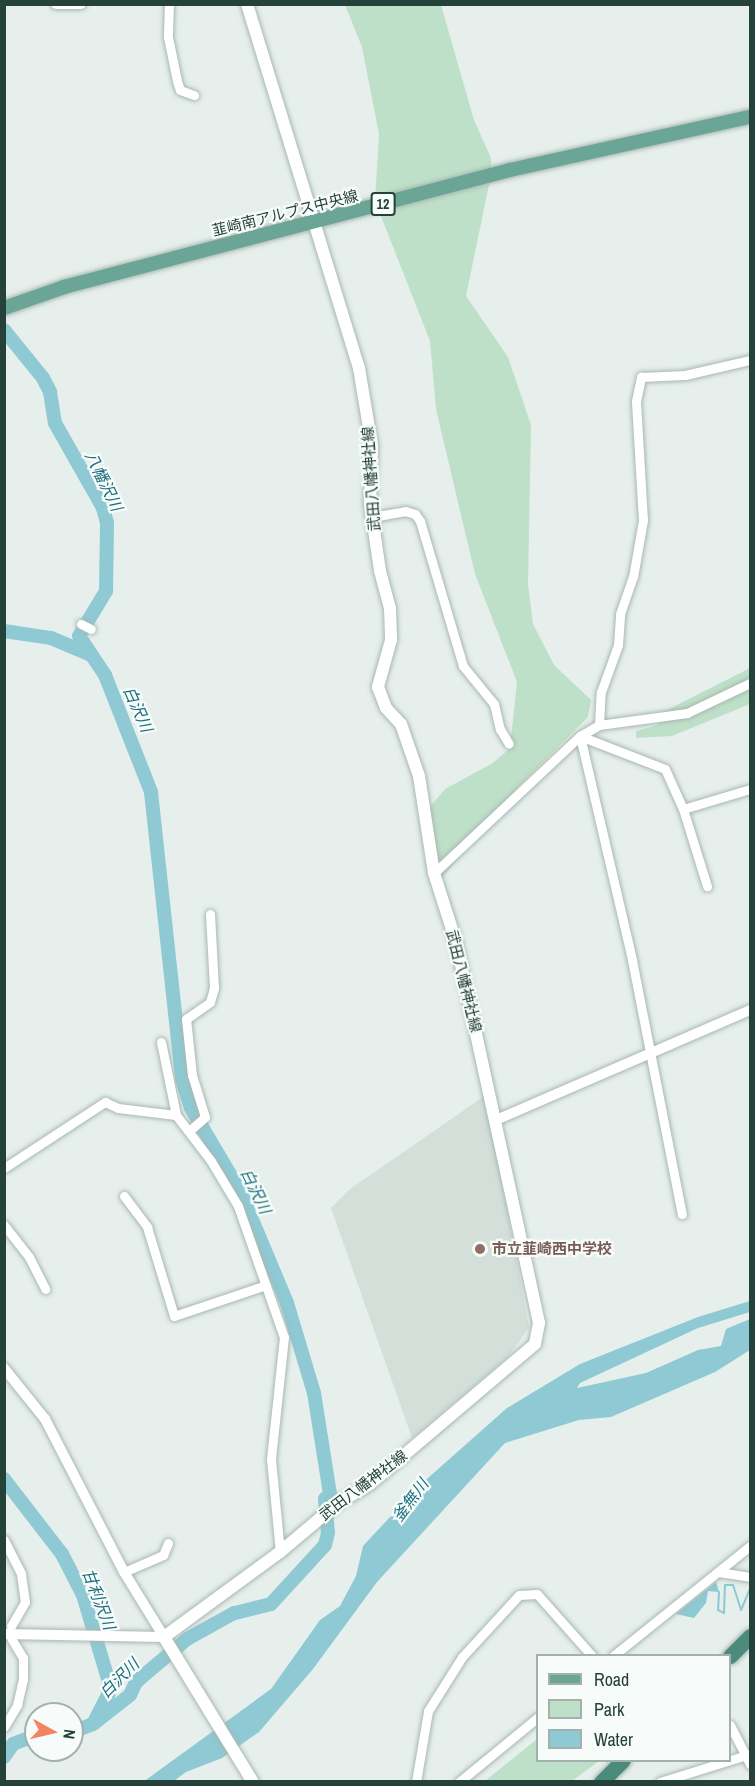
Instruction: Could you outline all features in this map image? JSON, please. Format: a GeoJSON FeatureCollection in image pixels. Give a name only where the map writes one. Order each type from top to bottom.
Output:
{"type":"FeatureCollection","features":[{"type":"Feature","properties":{"kind":"highway"},"geometry":{"type":"LineString","coordinates":[[731,1654],[750,1636]]}},
{"type":"Feature","properties":{"kind":"highway"},"geometry":{"type":"LineString","coordinates":[[601,1782],[622,1762]]}},
{"type":"Feature","properties":{"kind":"main road","name":"武田八幡神社線"},"geometry":{"type":"LineString","coordinates":[[166,1641],[280,1552],[337,1504],[370,1484],[535,1344],[539,1323],[456,942],[434,873],[419,776],[401,724],[387,708],[378,687],[391,640],[390,608],[380,571],[372,517],[372,446],[359,368],[312,224],[247,4]]}},
{"type":"Feature","properties":{"kind":"main road","name":"韮崎南アルプス中央線"},"geometry":{"type":"LineString","coordinates":[[4,308],[19,302],[510,170],[750,117]]}},
{"type":"Feature","properties":{"kind":"main road"},"geometry":{"type":"LineString","coordinates":[[166,1641],[253,1782]]}},
{"type":"Feature","properties":{"kind":"street"},"geometry":{"type":"LineString","coordinates":[[56,4],[81,4]]}},
{"type":"Feature","properties":{"kind":"street"},"geometry":{"type":"LineString","coordinates":[[169,4],[168,37],[177,81],[180,90],[194,95]]}},
{"type":"Feature","properties":{"kind":"street"},"geometry":{"type":"LineString","coordinates":[[600,725],[601,692],[618,645],[620,614],[633,577],[643,520],[636,401],[641,377],[685,375],[750,360]]}},
{"type":"Feature","properties":{"kind":"street"},"geometry":{"type":"LineString","coordinates":[[372,517],[405,512],[415,514],[420,521],[463,666],[494,704],[500,729],[509,744]]}},
{"type":"Feature","properties":{"kind":"street"},"geometry":{"type":"LineString","coordinates":[[81,624],[91,629]]}},
{"type":"Feature","properties":{"kind":"street"},"geometry":{"type":"LineString","coordinates":[[434,873],[580,736],[600,725],[687,713],[750,683]]}},
{"type":"Feature","properties":{"kind":"street"},"geometry":{"type":"LineString","coordinates":[[580,736],[665,770],[683,809],[707,886]]}},
{"type":"Feature","properties":{"kind":"street"},"geometry":{"type":"LineString","coordinates":[[580,736],[650,1053],[682,1214]]}},
{"type":"Feature","properties":{"kind":"street"},"geometry":{"type":"LineString","coordinates":[[683,809],[750,789]]}},
{"type":"Feature","properties":{"kind":"street"},"geometry":{"type":"LineString","coordinates":[[189,1131],[204,1117],[192,1074],[186,1019],[210,1002],[214,988],[210,914]]}},
{"type":"Feature","properties":{"kind":"street"},"geometry":{"type":"LineString","coordinates":[[496,1120],[750,1010]]}},
{"type":"Feature","properties":{"kind":"street"},"geometry":{"type":"LineString","coordinates":[[161,1042],[176,1115],[238,1206],[263,1286],[284,1337],[271,1459],[280,1552]]}},
{"type":"Feature","properties":{"kind":"street"},"geometry":{"type":"LineString","coordinates":[[4,1168],[105,1102],[118,1108],[176,1115]]}},
{"type":"Feature","properties":{"kind":"street"},"geometry":{"type":"LineString","coordinates":[[124,1196],[147,1227],[174,1316],[263,1286]]}},
{"type":"Feature","properties":{"kind":"street"},"geometry":{"type":"LineString","coordinates":[[4,1225],[29,1257],[45,1290]]}},
{"type":"Feature","properties":{"kind":"street"},"geometry":{"type":"LineString","coordinates":[[4,1368],[45,1419],[124,1572],[166,1641]]}},
{"type":"Feature","properties":{"kind":"street"},"geometry":{"type":"LineString","coordinates":[[4,1540],[21,1575],[25,1602],[9,1633]]}},
{"type":"Feature","properties":{"kind":"street"},"geometry":{"type":"LineString","coordinates":[[124,1572],[163,1555],[168,1543]]}},
{"type":"Feature","properties":{"kind":"street"},"geometry":{"type":"LineString","coordinates":[[616,1654],[750,1546]]}},
{"type":"Feature","properties":{"kind":"street"},"geometry":{"type":"LineString","coordinates":[[718,1572],[750,1578]]}},
{"type":"Feature","properties":{"kind":"street"},"geometry":{"type":"LineString","coordinates":[[416,1782],[428,1711],[462,1657],[519,1595],[537,1594],[590,1654]]}},
{"type":"Feature","properties":{"kind":"street"},"geometry":{"type":"LineString","coordinates":[[9,1633],[166,1641]]}},
{"type":"Feature","properties":{"kind":"street"},"geometry":{"type":"LineString","coordinates":[[4,1727],[17,1705],[23,1679],[23,1658],[9,1633]]}},
{"type":"Feature","properties":{"kind":"street"},"geometry":{"type":"LineString","coordinates":[[459,1782],[536,1718]]}},
{"type":"Feature","properties":{"kind":"street"},"geometry":{"type":"LineString","coordinates":[[660,1782],[690,1777],[749,1758],[731,1728]]}},
{"type":"Feature","properties":{"kind":"shaded area"},"geometry":{"type":"Polygon","coordinates":[[[486,1095],[529,1327],[509,1356],[412,1438],[331,1208],[350,1189],[486,1095]]]}},
{"type":"Feature","properties":{"kind":"green space"},"geometry":{"type":"Polygon","coordinates":[[[345,5],[441,5],[474,120],[491,158],[491,175],[466,296],[508,357],[531,425],[528,584],[533,624],[554,665],[591,700],[588,717],[518,787],[436,885],[426,849],[430,807],[445,789],[493,763],[510,748],[517,682],[475,574],[436,409],[430,341],[375,201],[379,134],[362,47],[345,5]]]}},
{"type":"Feature","properties":{"kind":"green space"},"geometry":{"type":"Polygon","coordinates":[[[750,668],[750,704],[672,736],[636,738],[636,731],[658,725],[663,712],[750,668]]]}},
{"type":"Feature","properties":{"kind":"green space"},"geometry":{"type":"Polygon","coordinates":[[[536,1740],[536,1762],[598,1762],[572,1781],[485,1781],[536,1740]]]}},
{"type":"Feature","properties":{"kind":"water","name":"釜無川"},"geometry":{"type":"Polygon","coordinates":[[[750,1301],[750,1312],[698,1328],[580,1383],[577,1388],[646,1373],[698,1350],[721,1346],[726,1329],[750,1319],[750,1350],[715,1372],[611,1417],[579,1420],[505,1443],[377,1582],[313,1669],[259,1732],[222,1758],[186,1772],[174,1781],[143,1782],[271,1689],[320,1620],[340,1606],[356,1576],[363,1546],[419,1486],[507,1408],[580,1364],[698,1317],[750,1301]]]}},
{"type":"Feature","properties":{"kind":"water"},"geometry":{"type":"Polygon","coordinates":[[[716,1582],[719,1592],[708,1591],[706,1603],[694,1618],[676,1614],[716,1582]]]}},
{"type":"Feature","properties":{"kind":"waterway","name":"白沢川"},"geometry":{"type":"LineString","coordinates":[[4,330],[43,378],[50,392],[55,423],[103,508],[107,523],[106,591],[79,636],[105,675],[151,792],[182,1079],[191,1108],[241,1193],[287,1303],[314,1393],[330,1494],[325,1499],[328,1533],[325,1545],[271,1604],[234,1613],[187,1639],[136,1682],[130,1695],[93,1724]]}},
{"type":"Feature","properties":{"kind":"waterway","name":"白沢川"},"geometry":{"type":"LineString","coordinates":[[4,631],[51,638],[91,655]]}},
{"type":"Feature","properties":{"kind":"waterway","name":"甘利沢川"},"geometry":{"type":"LineString","coordinates":[[4,1479],[62,1554],[83,1595],[111,1689],[93,1724],[84,1727]]}},
{"type":"Feature","properties":{"kind":"waterway"},"geometry":{"type":"LineString","coordinates":[[719,1592],[718,1610],[724,1613],[725,1585],[733,1585],[741,1610],[750,1589]]}},
{"type":"Feature","properties":{"kind":"waterway","name":"甘利沢川"},"geometry":{"type":"LineString","coordinates":[[4,1757],[13,1744],[24,1740]]}},
{"type":"Feature","properties":{"kind":"place","name":"市立韮崎西中学校"},"geometry":{"type":"Point","coordinates":[480,1249]}},
{"type":"Feature","properties":{"kind":"water label","name":"八幡沢川"},"geometry":{"type":"Point","coordinates":[104,481]}}]}
